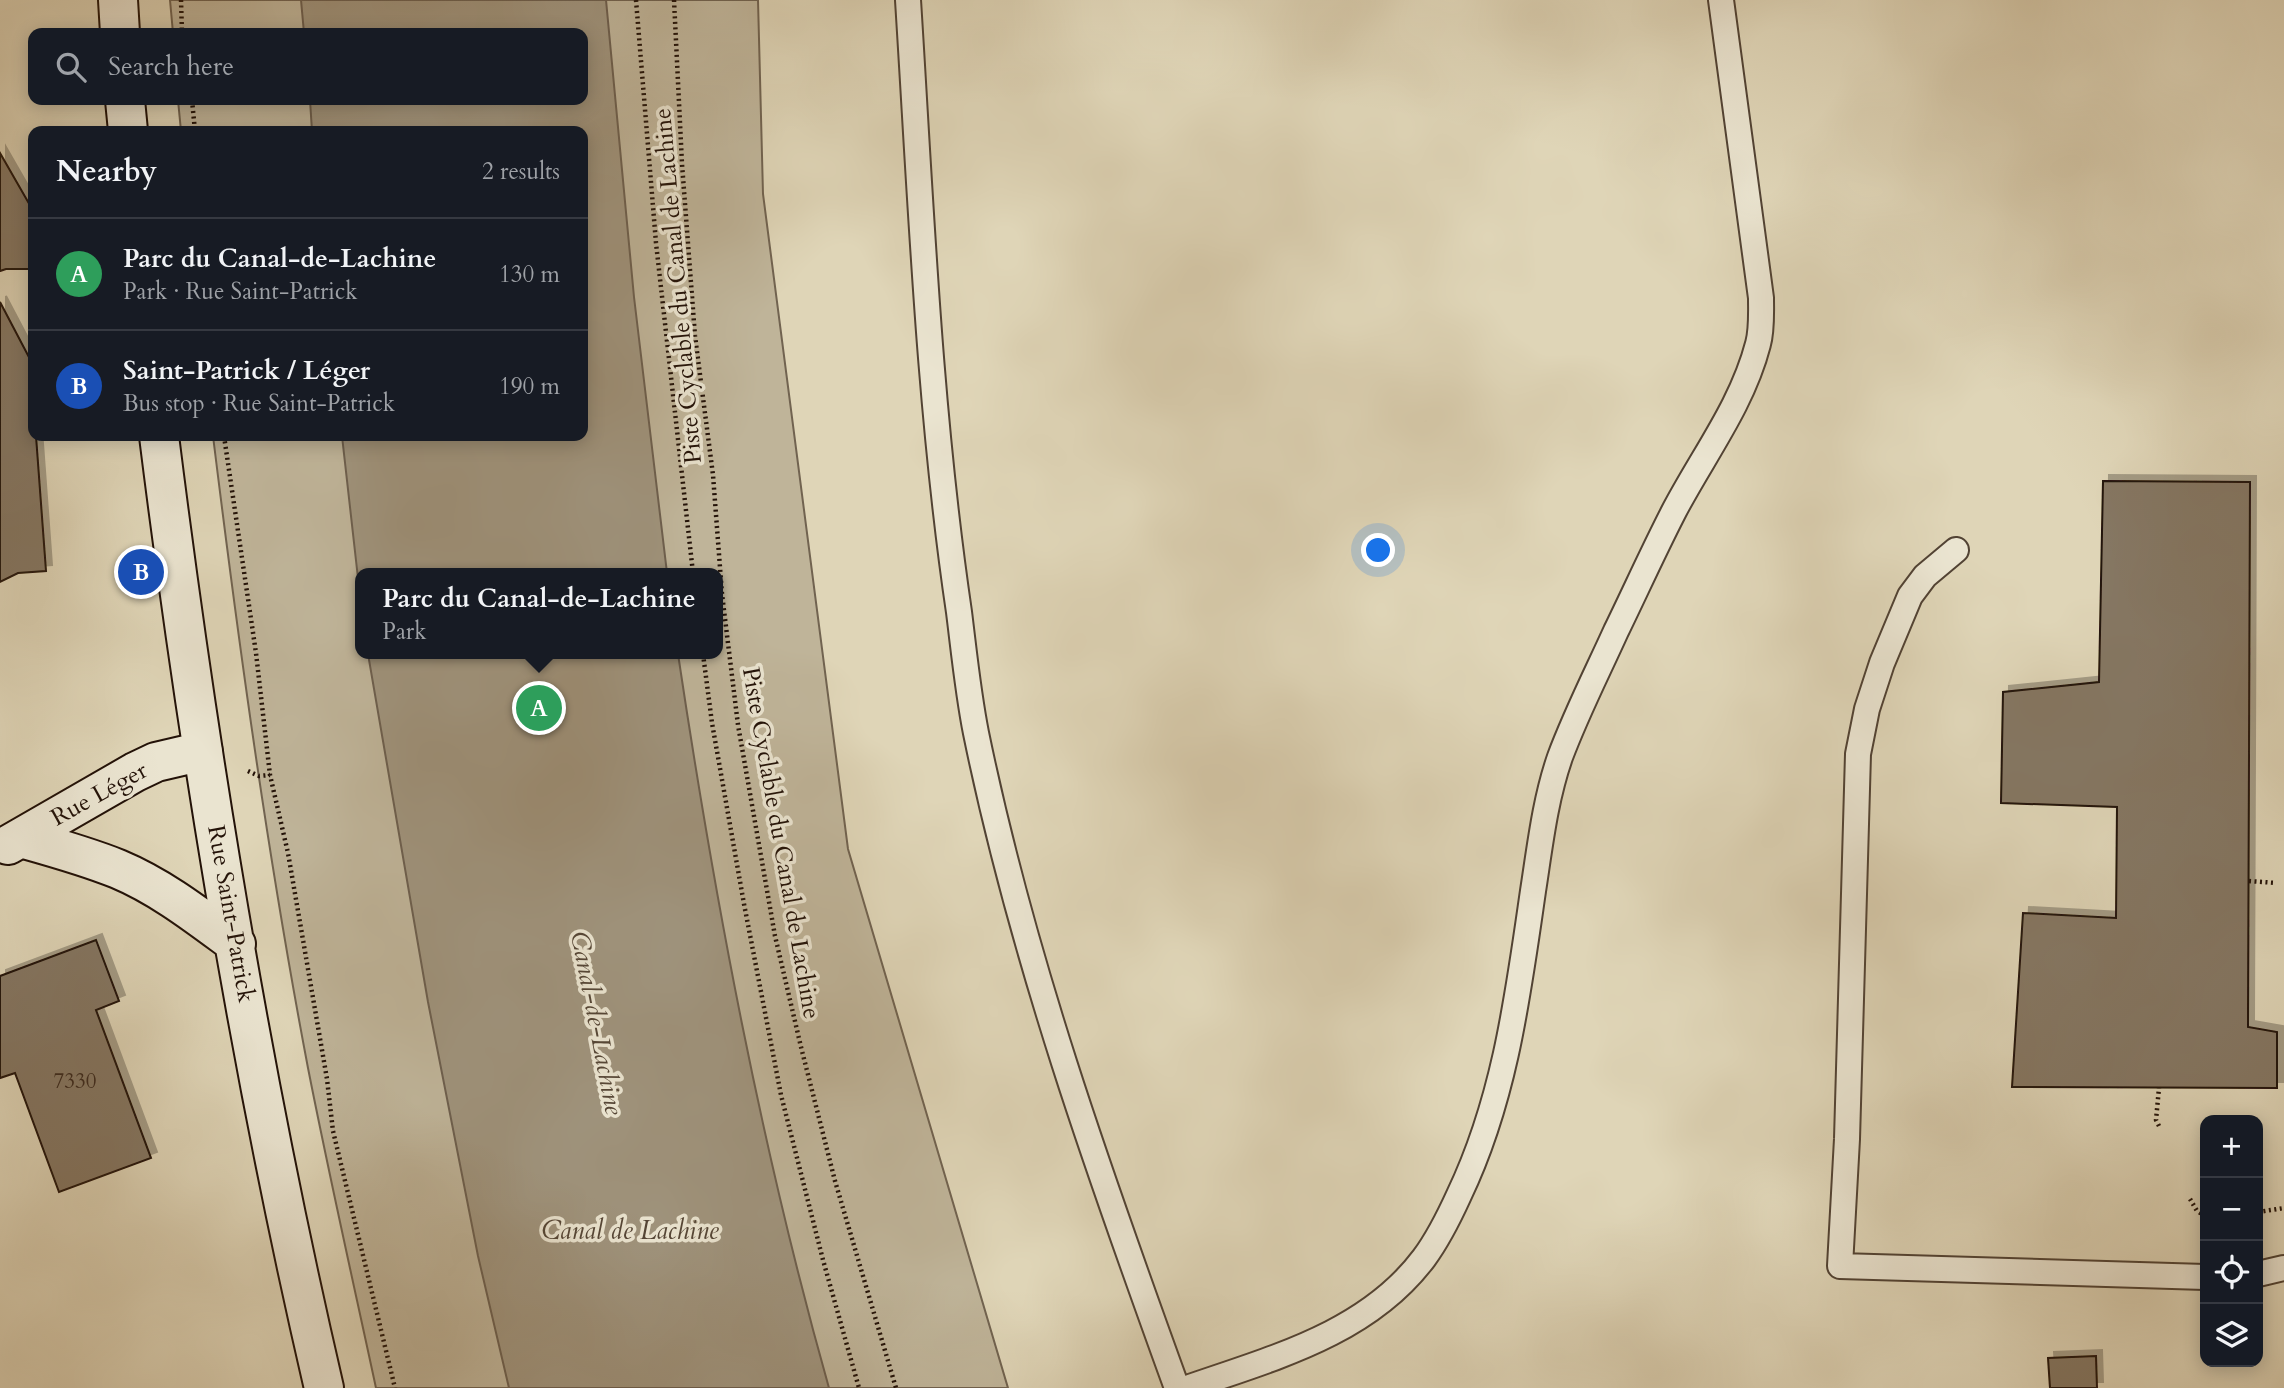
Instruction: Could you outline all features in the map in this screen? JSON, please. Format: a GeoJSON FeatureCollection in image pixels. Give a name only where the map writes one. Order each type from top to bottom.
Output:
{"type":"FeatureCollection","features":[{"type":"Feature","properties":{"kind":"main road"},"geometry":{"type":"LineString","coordinates":[[118,0],[120,28]]}},
{"type":"Feature","properties":{"kind":"main road"},"geometry":{"type":"LineString","coordinates":[[125,105],[128,126]]}},
{"type":"Feature","properties":{"kind":"main road","name":"Rue Saint-Patrick"},"geometry":{"type":"LineString","coordinates":[[160,441],[178,589],[236,944],[290,1235],[324,1388]]}},
{"type":"Feature","properties":{"kind":"main road","name":"Rue Léger"},"geometry":{"type":"LineString","coordinates":[[10,843],[135,772],[156,762],[203,751]]}},
{"type":"Feature","properties":{"kind":"main road"},"geometry":{"type":"LineString","coordinates":[[10,843],[91,859],[143,881],[189,909],[236,944]]}},
{"type":"Feature","properties":{"kind":"lane"},"geometry":{"type":"LineString","coordinates":[[908,0],[933,394],[950,555],[976,731],[1020,916],[1058,1046],[1118,1226],[1177,1388]]}},
{"type":"Feature","properties":{"kind":"lane"},"geometry":{"type":"LineString","coordinates":[[1187,1388],[1339,1331],[1370,1311],[1399,1288],[1425,1256],[1448,1218],[1470,1173],[1495,1103],[1514,1021],[1546,807],[1559,759],[1578,711],[1674,512],[1730,413],[1748,375],[1759,340],[1761,298],[1721,0]]}},
{"type":"Feature","properties":{"kind":"lane"},"geometry":{"type":"LineString","coordinates":[[1956,550],[1925,576],[1910,596],[1882,663],[1861,734],[1840,1266],[2200,1277]]}},
{"type":"Feature","properties":{"kind":"lane"},"geometry":{"type":"LineString","coordinates":[[2263,1273],[2284,1268]]}},
{"type":"Feature","properties":{"kind":"path"},"geometry":{"type":"LineString","coordinates":[[181,0],[182,28]]}},
{"type":"Feature","properties":{"kind":"path"},"geometry":{"type":"LineString","coordinates":[[636,0],[656,243],[692,568]]}},
{"type":"Feature","properties":{"kind":"path","name":"Piste Cyclable du Canal de Lachine"},"geometry":{"type":"LineString","coordinates":[[674,0],[682,164],[694,322],[713,475],[720,568]]}},
{"type":"Feature","properties":{"kind":"path"},"geometry":{"type":"LineString","coordinates":[[192,105],[195,126]]}},
{"type":"Feature","properties":{"kind":"path"},"geometry":{"type":"LineString","coordinates":[[225,441],[256,653],[270,775],[290,866],[327,1079],[333,1131],[395,1388]]}},
{"type":"Feature","properties":{"kind":"path","name":"Piste Cyclable du Canal de Lachine"},"geometry":{"type":"LineString","coordinates":[[723,602],[738,725],[775,936],[835,1181],[896,1388]]}},
{"type":"Feature","properties":{"kind":"path"},"geometry":{"type":"LineString","coordinates":[[704,659],[712,723],[744,904],[781,1095],[859,1388]]}},
{"type":"Feature","properties":{"kind":"path"},"geometry":{"type":"LineString","coordinates":[[2249,881],[2276,883]]}},
{"type":"Feature","properties":{"kind":"path"},"geometry":{"type":"LineString","coordinates":[[2159,1088],[2156,1119],[2159,1126]]}},
{"type":"Feature","properties":{"kind":"path"},"geometry":{"type":"LineString","coordinates":[[2190,1199],[2200,1213]]}},
{"type":"Feature","properties":{"kind":"path"},"geometry":{"type":"LineString","coordinates":[[2263,1211],[2284,1208]]}},
{"type":"Feature","properties":{"kind":"shaded area"},"geometry":{"type":"Polygon","coordinates":[[[170,0],[758,0],[763,194],[848,849],[1008,1388],[376,1388],[316,1108],[280,910],[244,673],[214,441],[588,441],[588,126],[181,126],[178,105],[588,105],[588,28],[173,28],[170,0]]]}},
{"type":"Feature","properties":{"kind":"water"},"geometry":{"type":"Polygon","coordinates":[[[301,0],[606,0],[634,297],[666,568],[357,568],[343,441],[588,441],[588,126],[312,126],[310,105],[588,105],[588,28],[304,28],[301,0]]]}},
{"type":"Feature","properties":{"kind":"water","name":"Canal de Lachine"},"geometry":{"type":"Polygon","coordinates":[[[369,659],[679,659],[742,1023],[782,1206],[829,1388],[509,1388],[478,1256],[428,1002],[369,659]]]}},
{"type":"Feature","properties":{"kind":"building"},"geometry":{"type":"Polygon","coordinates":[[[0,153],[28,202],[28,269],[0,271],[0,153]]]}},
{"type":"Feature","properties":{"kind":"building"},"geometry":{"type":"Polygon","coordinates":[[[0,302],[28,355],[28,441],[36,441],[46,571],[18,573],[0,582],[0,302]]]}},
{"type":"Feature","properties":{"kind":"building"},"geometry":{"type":"Polygon","coordinates":[[[2103,481],[2250,482],[2248,1027],[2277,1032],[2277,1088],[2012,1087],[2023,913],[2116,918],[2117,807],[2001,803],[2003,692],[2099,682],[2103,481]]]}},
{"type":"Feature","properties":{"kind":"building"},"geometry":{"type":"Polygon","coordinates":[[[96,940],[119,1001],[96,1010],[151,1158],[59,1192],[15,1073],[0,1078],[0,976],[96,940]]]}},
{"type":"Feature","properties":{"kind":"building"},"geometry":{"type":"Polygon","coordinates":[[[2096,1356],[2097,1388],[2050,1388],[2048,1358],[2096,1356]]]}},
{"type":"Feature","properties":{"kind":"place","name":"Saint-Patrick / Léger"},"geometry":{"type":"Point","coordinates":[141,572]}},
{"type":"Feature","properties":{"kind":"place","name":"Parc du Canal-de-Lachine"},"geometry":{"type":"Point","coordinates":[539,708]}},
{"type":"Feature","properties":{"kind":"water label","name":"Canal-de-Lachine"},"geometry":{"type":"Point","coordinates":[597,1023]}}]}
